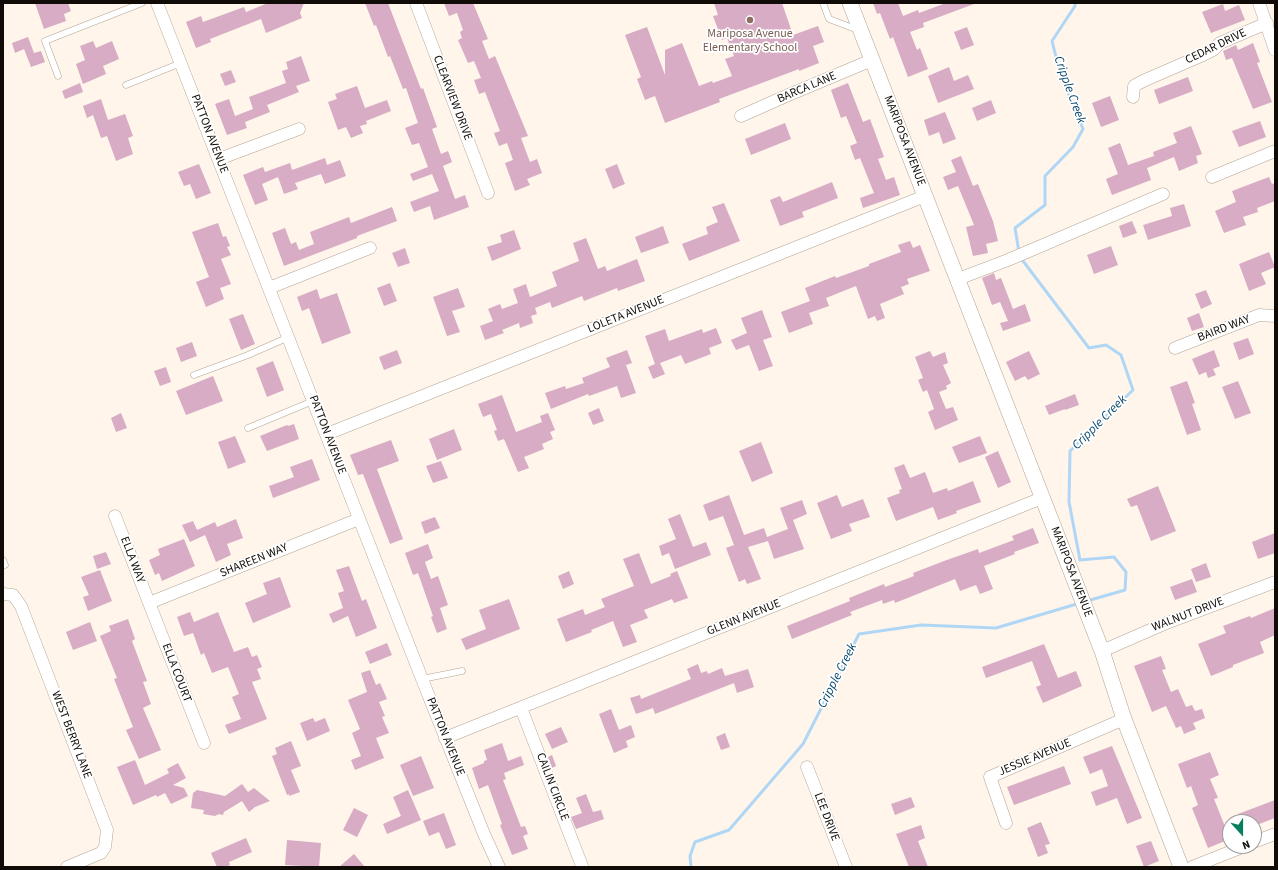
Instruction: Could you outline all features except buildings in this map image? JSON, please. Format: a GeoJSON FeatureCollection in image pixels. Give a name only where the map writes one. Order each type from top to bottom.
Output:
{"type":"FeatureCollection","features":[{"type":"Feature","properties":{"kind":"street","name":"CLEARVIEW DRIVE"},"geometry":{"type":"LineString","coordinates":[[416,3],[488,193]]}},
{"type":"Feature","properties":{"kind":"street","name":"MARIPOSA AVENUE"},"geometry":{"type":"LineString","coordinates":[[850,3],[1102,651],[1124,719],[1181,867]]}},
{"type":"Feature","properties":{"kind":"street"},"geometry":{"type":"LineString","coordinates":[[1259,3],[1275,50]]}},
{"type":"Feature","properties":{"kind":"street","name":"PATTON AVENUE"},"geometry":{"type":"LineString","coordinates":[[160,4],[218,159],[445,738],[499,867]]}},
{"type":"Feature","properties":{"kind":"street","name":"CEDAR DRIVE"},"geometry":{"type":"LineString","coordinates":[[1133,97],[1134,86],[1143,81],[1203,56],[1213,50],[1220,43],[1267,23]]}},
{"type":"Feature","properties":{"kind":"street","name":"BARCA LANE"},"geometry":{"type":"LineString","coordinates":[[741,116],[872,60]]}},
{"type":"Feature","properties":{"kind":"street"},"geometry":{"type":"LineString","coordinates":[[218,159],[299,129]]}},
{"type":"Feature","properties":{"kind":"street"},"geometry":{"type":"LineString","coordinates":[[1212,177],[1275,151]]}},
{"type":"Feature","properties":{"kind":"street"},"geometry":{"type":"LineString","coordinates":[[958,279],[1008,260],[1163,194]]}},
{"type":"Feature","properties":{"kind":"street","name":"LOLETA AVENUE"},"geometry":{"type":"LineString","coordinates":[[326,434],[925,196]]}},
{"type":"Feature","properties":{"kind":"street"},"geometry":{"type":"LineString","coordinates":[[269,288],[370,248]]}},
{"type":"Feature","properties":{"kind":"street","name":"BAIRD WAY"},"geometry":{"type":"LineString","coordinates":[[1175,348],[1259,315],[1275,316]]}},
{"type":"Feature","properties":{"kind":"street","name":"GLENN AVENUE"},"geometry":{"type":"LineString","coordinates":[[445,738],[1042,498]]}},
{"type":"Feature","properties":{"kind":"street","name":"ELLA WAY"},"geometry":{"type":"LineString","coordinates":[[115,516],[149,603]]}},
{"type":"Feature","properties":{"kind":"street","name":"SHAREEN WAY"},"geometry":{"type":"LineString","coordinates":[[149,603],[360,519]]}},
{"type":"Feature","properties":{"kind":"street","name":"WALNUT DRIVE"},"geometry":{"type":"LineString","coordinates":[[1102,651],[1164,624],[1275,582]]}},
{"type":"Feature","properties":{"kind":"street","name":"WEST BERRY LANE"},"geometry":{"type":"LineString","coordinates":[[3,594],[13,595],[21,606],[107,830],[104,847],[101,853],[67,867]]}},
{"type":"Feature","properties":{"kind":"street","name":"ELLA COURT"},"geometry":{"type":"LineString","coordinates":[[149,603],[204,742]]}},
{"type":"Feature","properties":{"kind":"street","name":"CAILIN CIRCLE"},"geometry":{"type":"LineString","coordinates":[[521,708],[582,866]]}},
{"type":"Feature","properties":{"kind":"street","name":"JESSIE AVENUE"},"geometry":{"type":"LineString","coordinates":[[1006,823],[990,777],[1124,719]]}},
{"type":"Feature","properties":{"kind":"street","name":"LEE DRIVE"},"geometry":{"type":"LineString","coordinates":[[807,767],[846,867]]}},
{"type":"Feature","properties":{"kind":"street"},"geometry":{"type":"LineString","coordinates":[[1262,839],[1275,834]]}},
{"type":"Feature","properties":{"kind":"street"},"geometry":{"type":"LineString","coordinates":[[1192,867],[1225,854]]}},
{"type":"Feature","properties":{"kind":"lane"},"geometry":{"type":"LineString","coordinates":[[58,76],[45,41],[142,3]]}},
{"type":"Feature","properties":{"kind":"lane"},"geometry":{"type":"LineString","coordinates":[[823,3],[829,20],[861,30]]}},
{"type":"Feature","properties":{"kind":"lane"},"geometry":{"type":"LineString","coordinates":[[126,85],[181,63]]}},
{"type":"Feature","properties":{"kind":"lane"},"geometry":{"type":"LineString","coordinates":[[194,375],[248,355],[289,337]]}},
{"type":"Feature","properties":{"kind":"lane"},"geometry":{"type":"LineString","coordinates":[[248,428],[313,400]]}},
{"type":"Feature","properties":{"kind":"lane"},"geometry":{"type":"LineString","coordinates":[[422,679],[462,671]]}},
{"type":"Feature","properties":{"kind":"waterway","name":"Cripple Creek"},"geometry":{"type":"LineString","coordinates":[[1019,252],[1015,228],[1045,205],[1045,176],[1073,147],[1083,129],[1060,73],[1052,41],[1075,6],[1075,3]]}},
{"type":"Feature","properties":{"kind":"waterway","name":"Cripple Creek"},"geometry":{"type":"LineString","coordinates":[[1020,257],[1089,348],[1106,345],[1121,355],[1133,390],[1070,451],[1069,502],[1080,560],[1114,557],[1126,572],[1125,590],[1087,601]]}},
{"type":"Feature","properties":{"kind":"waterway","name":"Cripple Creek"},"geometry":{"type":"LineString","coordinates":[[691,867],[690,856],[695,842],[729,830],[803,744],[859,634],[921,625],[996,628],[1080,603]]}},
{"type":"Feature","properties":{"kind":"place","name":"Mariposa Avenue Elementary School"},"geometry":{"type":"Point","coordinates":[750,20]}}]}
